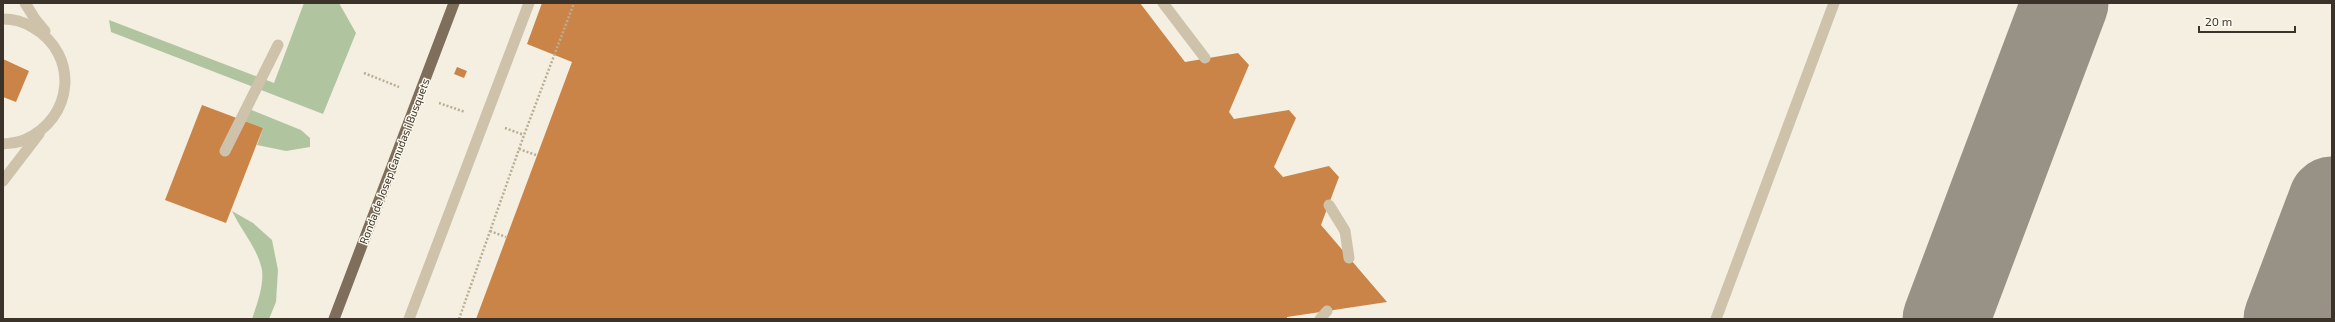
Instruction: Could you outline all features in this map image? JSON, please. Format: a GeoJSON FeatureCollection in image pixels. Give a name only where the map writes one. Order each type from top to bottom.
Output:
{"type":"FeatureCollection","features":[{"type":"Feature","properties":{"kind":"main road","name":"Ronda de Josep Canudas i Busquets"},"geometry":{"type":"LineString","coordinates":[[334,319],[454,3]]}},
{"type":"Feature","properties":{"kind":"lane"},"geometry":{"type":"LineString","coordinates":[[3,144],[23,141],[41,130],[52,120],[60,106],[65,91],[65,75],[62,60],[26,3]]}},
{"type":"Feature","properties":{"kind":"lane"},"geometry":{"type":"LineString","coordinates":[[409,319],[529,3]]}},
{"type":"Feature","properties":{"kind":"lane"},"geometry":{"type":"LineString","coordinates":[[1163,3],[1205,58]]}},
{"type":"Feature","properties":{"kind":"lane"},"geometry":{"type":"LineString","coordinates":[[1716,319],[1834,3]]}},
{"type":"Feature","properties":{"kind":"lane"},"geometry":{"type":"LineString","coordinates":[[3,19],[25,23],[42,32],[55,47]]}},
{"type":"Feature","properties":{"kind":"lane"},"geometry":{"type":"LineString","coordinates":[[225,151],[278,46]]}},
{"type":"Feature","properties":{"kind":"lane"},"geometry":{"type":"LineString","coordinates":[[3,181],[41,130]]}},
{"type":"Feature","properties":{"kind":"lane"},"geometry":{"type":"LineString","coordinates":[[1329,205],[1345,231],[1349,258]]}},
{"type":"Feature","properties":{"kind":"path"},"geometry":{"type":"LineString","coordinates":[[459,319],[524,135],[574,3]]}},
{"type":"Feature","properties":{"kind":"path"},"geometry":{"type":"LineString","coordinates":[[364,74],[524,135]]}},
{"type":"Feature","properties":{"kind":"path"},"geometry":{"type":"LineString","coordinates":[[519,149],[536,155]]}},
{"type":"Feature","properties":{"kind":"path"},"geometry":{"type":"LineString","coordinates":[[490,231],[506,237]]}},
{"type":"Feature","properties":{"kind":"green space"},"geometry":{"type":"Polygon","coordinates":[[[304,3],[339,3],[356,33],[323,114],[111,32],[109,20],[274,83],[304,3]]]}},
{"type":"Feature","properties":{"kind":"green space"},"geometry":{"type":"Polygon","coordinates":[[[249,109],[301,130],[310,138],[310,147],[286,151],[257,145],[263,128],[245,121],[249,109]]]}},
{"type":"Feature","properties":{"kind":"green space"},"geometry":{"type":"Polygon","coordinates":[[[232,211],[253,223],[272,240],[278,270],[276,302],[269,319],[252,319],[261,289],[262,270],[253,247],[232,211]]]}},
{"type":"Feature","properties":{"kind":"building"},"geometry":{"type":"Polygon","coordinates":[[[542,3],[1140,3],[1185,62],[1238,53],[1249,65],[1229,112],[1234,119],[1289,110],[1296,118],[1274,167],[1283,177],[1329,166],[1339,177],[1321,225],[1387,302],[1287,317],[1287,319],[476,319],[572,62],[527,44],[542,3]]]}},
{"type":"Feature","properties":{"kind":"building"},"geometry":{"type":"Polygon","coordinates":[[[3,59],[29,71],[16,102],[3,97],[3,59]]]}},
{"type":"Feature","properties":{"kind":"building"},"geometry":{"type":"Polygon","coordinates":[[[457,67],[467,71],[464,78],[454,74],[457,67]]]}},
{"type":"Feature","properties":{"kind":"building"},"geometry":{"type":"Polygon","coordinates":[[[202,105],[263,128],[226,223],[165,200],[202,105]]]}},
{"type":"Feature","properties":{"kind":"taxiway"},"geometry":{"type":"LineString","coordinates":[[1946,319],[2065,3]]}},
{"type":"Feature","properties":{"kind":"taxiway"},"geometry":{"type":"LineString","coordinates":[[2287,319],[2332,200]]}}]}
